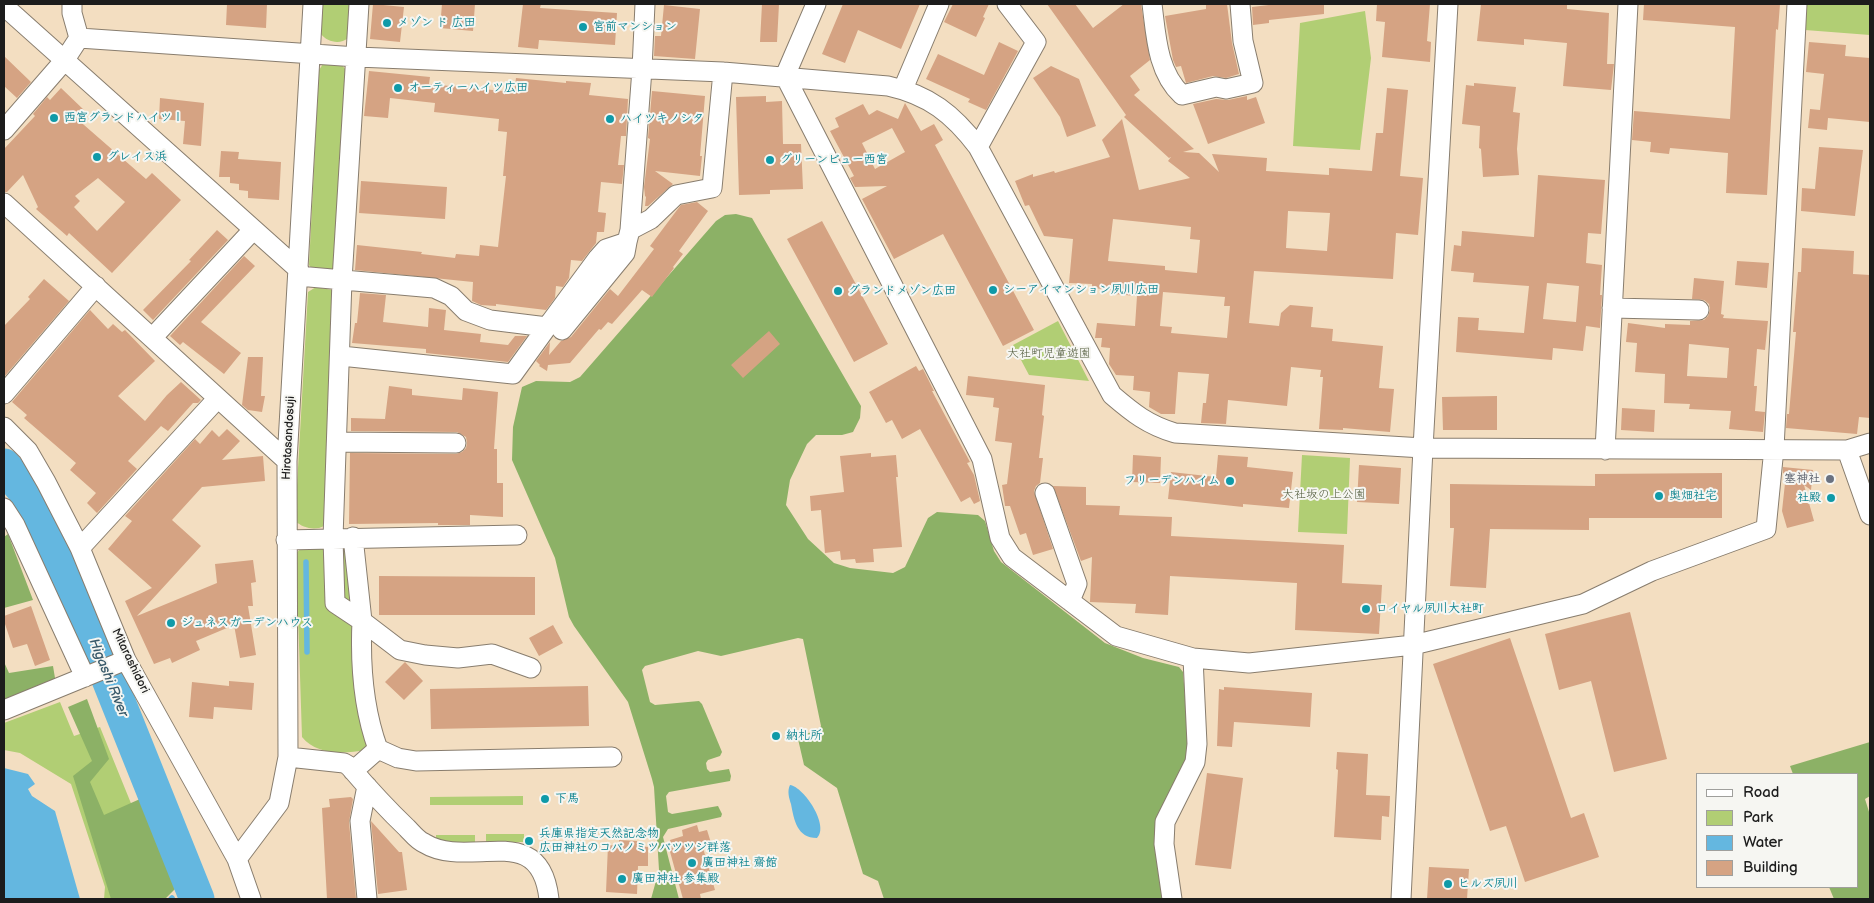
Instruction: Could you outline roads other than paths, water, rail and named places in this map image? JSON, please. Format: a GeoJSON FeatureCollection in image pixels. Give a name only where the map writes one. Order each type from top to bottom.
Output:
{"type":"FeatureCollection","features":[{"type":"Feature","properties":{"kind":"street"},"geometry":{"type":"LineString","coordinates":[[4,130],[64,62],[79,38],[72,13],[72,4]]}},
{"type":"Feature","properties":{"kind":"street","name":"Hirotasandosuji"},"geometry":{"type":"LineString","coordinates":[[237,859],[279,803],[288,757],[287,461],[313,4]]}},
{"type":"Feature","properties":{"kind":"street"},"geometry":{"type":"LineString","coordinates":[[359,4],[342,280],[341,356],[333,538],[335,603],[400,650],[425,655],[458,658],[492,654],[531,668]]}},
{"type":"Feature","properties":{"kind":"street"},"geometry":{"type":"LineString","coordinates":[[629,236],[642,69],[644,4]]}},
{"type":"Feature","properties":{"kind":"street"},"geometry":{"type":"LineString","coordinates":[[785,76],[816,4]]}},
{"type":"Feature","properties":{"kind":"street"},"geometry":{"type":"LineString","coordinates":[[903,89],[939,4]]}},
{"type":"Feature","properties":{"kind":"street"},"geometry":{"type":"LineString","coordinates":[[978,147],[1036,42],[1007,4]]}},
{"type":"Feature","properties":{"kind":"street"},"geometry":{"type":"LineString","coordinates":[[1152,4],[1159,56],[1174,88],[1182,96],[1216,87],[1226,89],[1253,83],[1243,41],[1240,4]]}},
{"type":"Feature","properties":{"kind":"street"},"geometry":{"type":"LineString","coordinates":[[1401,899],[1423,448],[1448,4]]}},
{"type":"Feature","properties":{"kind":"street"},"geometry":{"type":"LineString","coordinates":[[1605,450],[1628,4]]}},
{"type":"Feature","properties":{"kind":"street"},"geometry":{"type":"LineString","coordinates":[[785,76],[982,459],[1000,538],[1012,557],[1116,636],[1193,658],[1248,663],[1413,645],[1583,604],[1652,571],[1766,529],[1774,448],[1797,4]]}},
{"type":"Feature","properties":{"kind":"street"},"geometry":{"type":"LineString","coordinates":[[4,6],[64,62],[253,230],[298,273],[342,280],[434,288],[451,296],[466,311],[490,320],[554,328]]}},
{"type":"Feature","properties":{"kind":"street"},"geometry":{"type":"LineString","coordinates":[[79,38],[311,52],[357,57],[723,72],[785,76],[903,89],[930,100],[962,127],[978,147],[1112,395],[1130,411],[1156,427],[1175,433],[1423,448],[1605,450],[1774,448],[1848,450],[1870,443]]}},
{"type":"Feature","properties":{"kind":"street"},"geometry":{"type":"LineString","coordinates":[[341,356],[513,374],[554,328],[598,258],[606,249],[629,236],[652,219],[676,194],[712,188],[723,72]]}},
{"type":"Feature","properties":{"kind":"street"},"geometry":{"type":"LineString","coordinates":[[4,203],[287,461]]}},
{"type":"Feature","properties":{"kind":"street"},"geometry":{"type":"LineString","coordinates":[[152,338],[253,230]]}},
{"type":"Feature","properties":{"kind":"street"},"geometry":{"type":"LineString","coordinates":[[4,394],[96,286]]}},
{"type":"Feature","properties":{"kind":"street"},"geometry":{"type":"LineString","coordinates":[[1612,308],[1699,310]]}},
{"type":"Feature","properties":{"kind":"street"},"geometry":{"type":"LineString","coordinates":[[80,548],[218,398]]}},
{"type":"Feature","properties":{"kind":"street","name":"Mitarashidori"},"geometry":{"type":"LineString","coordinates":[[4,427],[28,451],[80,548],[122,662],[237,859],[251,899]]}},
{"type":"Feature","properties":{"kind":"street"},"geometry":{"type":"LineString","coordinates":[[337,442],[456,443]]}},
{"type":"Feature","properties":{"kind":"street"},"geometry":{"type":"LineString","coordinates":[[1848,450],[1870,515]]}},
{"type":"Feature","properties":{"kind":"street"},"geometry":{"type":"LineString","coordinates":[[1045,492],[1077,584],[1070,601]]}},
{"type":"Feature","properties":{"kind":"street"},"geometry":{"type":"LineString","coordinates":[[4,508],[15,525],[88,676]]}},
{"type":"Feature","properties":{"kind":"street"},"geometry":{"type":"LineString","coordinates":[[286,540],[353,537],[517,535]]}},
{"type":"Feature","properties":{"kind":"street"},"geometry":{"type":"LineString","coordinates":[[353,537],[362,621],[360,659],[370,726],[378,749],[398,758],[416,761],[612,757]]}},
{"type":"Feature","properties":{"kind":"street"},"geometry":{"type":"LineString","coordinates":[[1172,899],[1164,844],[1165,822],[1195,762],[1197,744],[1193,658]]}},
{"type":"Feature","properties":{"kind":"street"},"geometry":{"type":"LineString","coordinates":[[4,710],[122,662]]}},
{"type":"Feature","properties":{"kind":"street"},"geometry":{"type":"LineString","coordinates":[[353,771],[378,749]]}},
{"type":"Feature","properties":{"kind":"street"},"geometry":{"type":"LineString","coordinates":[[288,757],[344,763],[423,843],[440,851],[520,852],[538,864],[547,883],[549,899]]}},
{"type":"Feature","properties":{"kind":"street"},"geometry":{"type":"LineString","coordinates":[[367,786],[360,821],[367,899]]}},
{"type":"Feature","properties":{"kind":"water"},"geometry":{"type":"Polygon","coordinates":[[[4,768],[28,774],[35,784],[28,789],[32,796],[55,811],[80,899],[4,899],[4,768]]]}},
{"type":"Feature","properties":{"kind":"water"},"geometry":{"type":"Polygon","coordinates":[[[790,785],[802,792],[814,808],[820,825],[820,832],[817,838],[805,835],[798,827],[789,797],[790,785]]]}},
{"type":"Feature","properties":{"kind":"waterway","name":"Higashi River"},"geometry":{"type":"LineString","coordinates":[[4,466],[26,492],[74,592],[197,899]]}},
{"type":"Feature","properties":{"kind":"waterway"},"geometry":{"type":"LineString","coordinates":[[306,562],[307,652]]}},
{"type":"Feature","properties":{"kind":"place","name":"メゾン ド 広田"},"geometry":{"type":"Point","coordinates":[387,23]}},
{"type":"Feature","properties":{"kind":"place","name":"宮前マンション"},"geometry":{"type":"Point","coordinates":[583,27]}},
{"type":"Feature","properties":{"kind":"place","name":"オーティーハイツ広田"},"geometry":{"type":"Point","coordinates":[398,88]}},
{"type":"Feature","properties":{"kind":"place","name":"西宮グランドハイツⅠ"},"geometry":{"type":"Point","coordinates":[54,118]}},
{"type":"Feature","properties":{"kind":"place","name":"ハイツキノシタ"},"geometry":{"type":"Point","coordinates":[610,119]}},
{"type":"Feature","properties":{"kind":"place","name":"グレイス浜"},"geometry":{"type":"Point","coordinates":[97,157]}},
{"type":"Feature","properties":{"kind":"place","name":"グリーンビュー西宮"},"geometry":{"type":"Point","coordinates":[770,160]}},
{"type":"Feature","properties":{"kind":"place","name":"シーアイマンション夙川広田"},"geometry":{"type":"Point","coordinates":[993,290]}},
{"type":"Feature","properties":{"kind":"place","name":"グランドメゾン広田"},"geometry":{"type":"Point","coordinates":[838,291]}},
{"type":"Feature","properties":{"kind":"place","name":"塞神社"},"geometry":{"type":"Point","coordinates":[1830,479]}},
{"type":"Feature","properties":{"kind":"place","name":"フリーデンハイム"},"geometry":{"type":"Point","coordinates":[1230,481]}},
{"type":"Feature","properties":{"kind":"place","name":"奥畑社宅"},"geometry":{"type":"Point","coordinates":[1659,496]}},
{"type":"Feature","properties":{"kind":"place","name":"社殿"},"geometry":{"type":"Point","coordinates":[1831,498]}},
{"type":"Feature","properties":{"kind":"place","name":"ロイヤル夙川大社町"},"geometry":{"type":"Point","coordinates":[1366,609]}},
{"type":"Feature","properties":{"kind":"place","name":"ジュネスガーデンハウス"},"geometry":{"type":"Point","coordinates":[171,623]}},
{"type":"Feature","properties":{"kind":"place","name":"納札所"},"geometry":{"type":"Point","coordinates":[776,736]}},
{"type":"Feature","properties":{"kind":"place","name":"下馬"},"geometry":{"type":"Point","coordinates":[545,799]}},
{"type":"Feature","properties":{"kind":"place","name":"兵庫県指定天然記念物 広田神社のコバノミツバツツジ群落"},"geometry":{"type":"Point","coordinates":[529,841]}},
{"type":"Feature","properties":{"kind":"place","name":"廣田神社 齋館"},"geometry":{"type":"Point","coordinates":[692,863]}},
{"type":"Feature","properties":{"kind":"place","name":"廣田神社 参集殿"},"geometry":{"type":"Point","coordinates":[622,879]}},
{"type":"Feature","properties":{"kind":"place","name":"ヒルズ夙川"},"geometry":{"type":"Point","coordinates":[1448,884]}},
{"type":"Feature","properties":{"kind":"park label","name":"大社町児童遊園"},"geometry":{"type":"Point","coordinates":[1049,354]}},
{"type":"Feature","properties":{"kind":"park label","name":"大社坂の上公園"},"geometry":{"type":"Point","coordinates":[1324,495]}}]}
